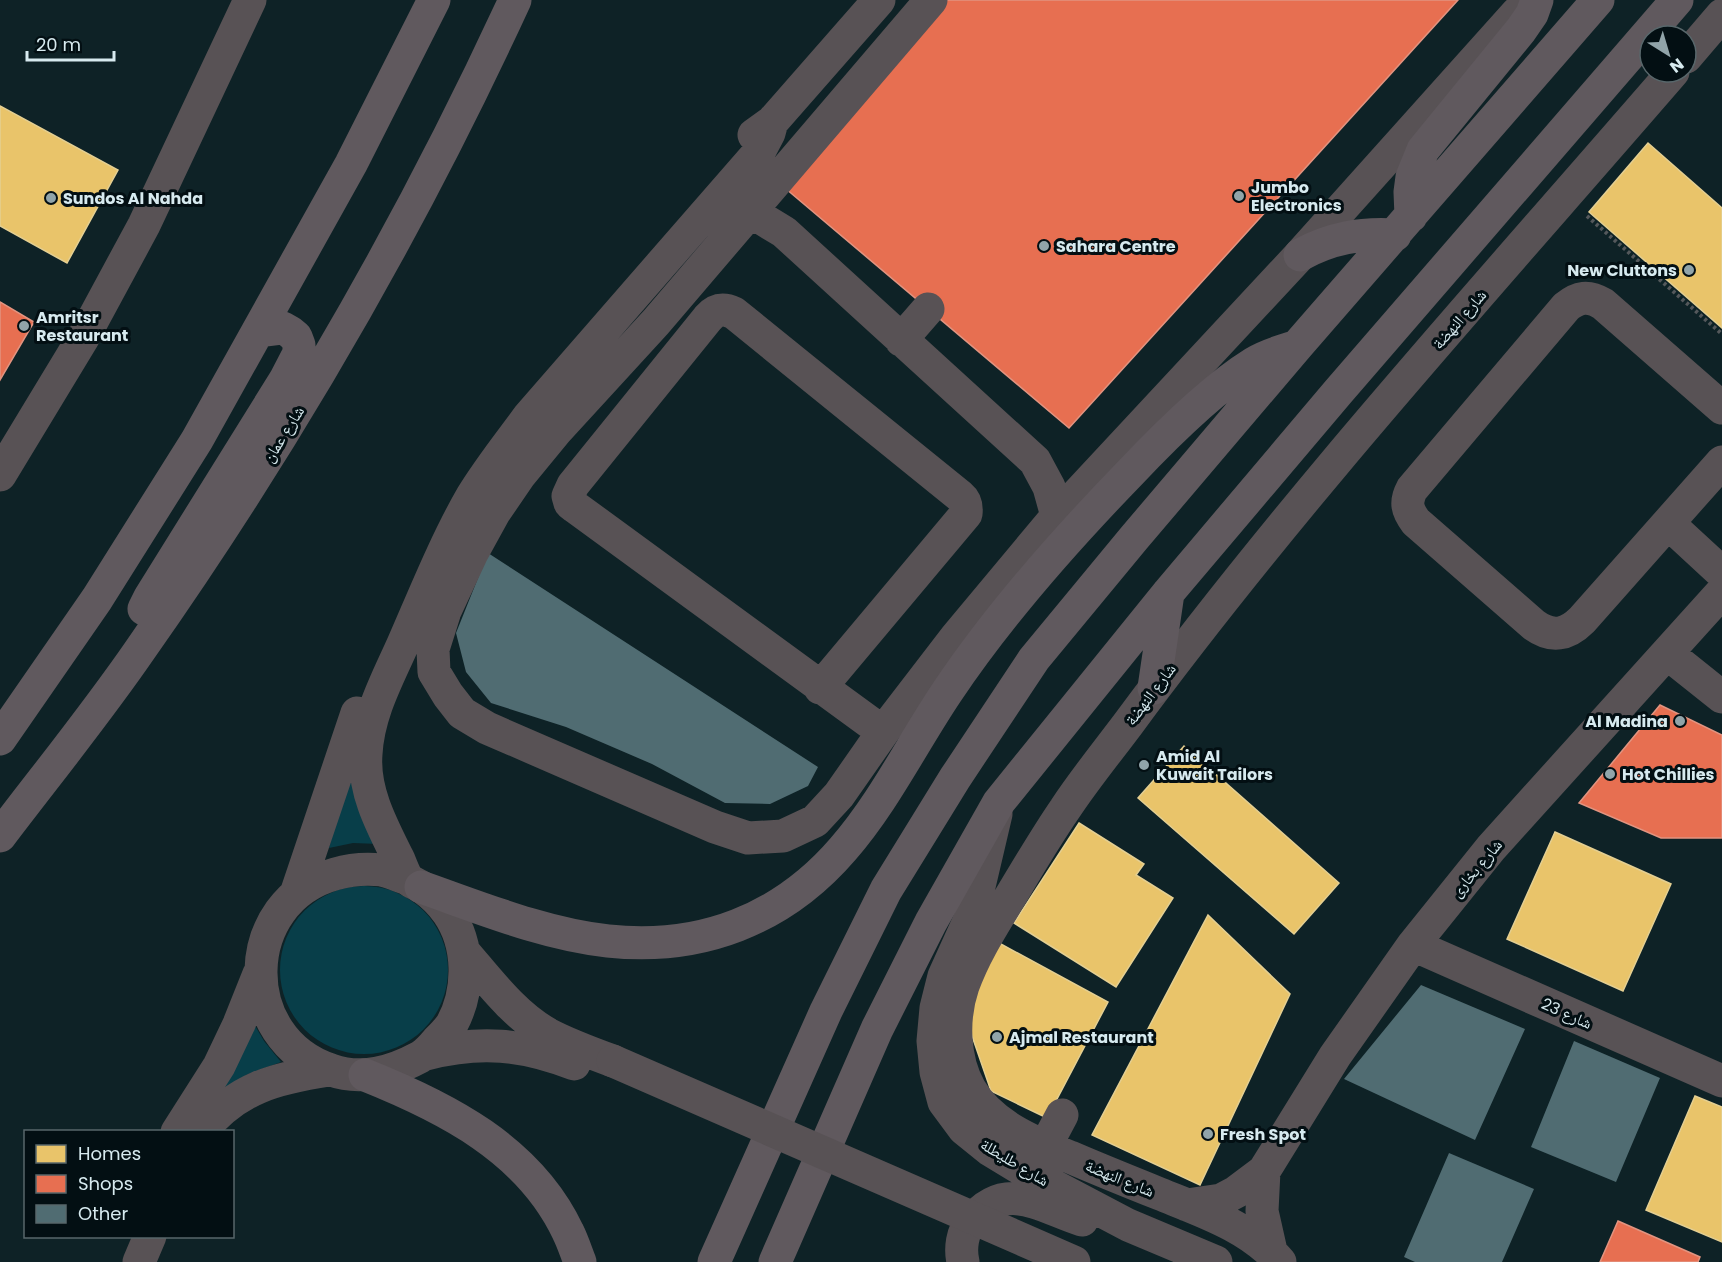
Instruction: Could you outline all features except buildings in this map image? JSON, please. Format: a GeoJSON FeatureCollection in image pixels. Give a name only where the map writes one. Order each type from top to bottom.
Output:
{"type":"FeatureCollection","features":[{"type":"Feature","properties":{"kind":"main road"},"geometry":{"type":"LineString","coordinates":[[0,739],[97,599],[149,519],[259,331],[351,164],[434,0]]}},
{"type":"Feature","properties":{"kind":"main road","name":"شارع عمان"},"geometry":{"type":"LineString","coordinates":[[0,836],[140,652],[284,434],[331,355],[431,172],[515,0]]}},
{"type":"Feature","properties":{"kind":"main road"},"geometry":{"type":"LineString","coordinates":[[1403,225],[1412,177],[1423,150],[1521,30],[1532,14],[1537,0]]}},
{"type":"Feature","properties":{"kind":"main road"},"geometry":{"type":"LineString","coordinates":[[714,1262],[826,1011],[886,890],[954,778],[1034,659],[1298,345],[1598,0]]}},
{"type":"Feature","properties":{"kind":"main road"},"geometry":{"type":"LineString","coordinates":[[774,1262],[876,1029],[931,922],[999,802],[1168,593],[1338,392],[1677,0]]}},
{"type":"Feature","properties":{"kind":"main road"},"geometry":{"type":"LineString","coordinates":[[1300,255],[1336,238],[1376,234],[1403,225]]}},
{"type":"Feature","properties":{"kind":"main road"},"geometry":{"type":"LineString","coordinates":[[140,652],[140,620],[150,597],[285,380],[299,353],[299,345],[290,332],[275,328],[259,331]]}},
{"type":"Feature","properties":{"kind":"main road"},"geometry":{"type":"LineString","coordinates":[[415,883],[504,916],[607,941],[665,941],[702,936],[759,917],[776,907],[807,885],[842,850],[867,818],[947,691],[1023,592],[1074,531],[1137,465],[1215,393],[1255,363],[1298,345]]}},
{"type":"Feature","properties":{"kind":"main road"},"geometry":{"type":"LineString","coordinates":[[1154,688],[1168,593]]}},
{"type":"Feature","properties":{"kind":"main road"},"geometry":{"type":"LineString","coordinates":[[364,1075],[435,1107],[475,1129],[506,1152],[522,1167],[553,1207],[568,1231],[580,1262]]}},
{"type":"Feature","properties":{"kind":"street"},"geometry":{"type":"LineString","coordinates":[[0,475],[83,338],[144,225],[250,0]]}},
{"type":"Feature","properties":{"kind":"street"},"geometry":{"type":"LineString","coordinates":[[296,894],[347,739],[380,655],[422,557],[466,472],[526,393],[749,140],[772,122],[879,0]]}},
{"type":"Feature","properties":{"kind":"street"},"geometry":{"type":"LineString","coordinates":[[931,0],[749,214],[520,475],[483,533],[444,611],[433,649],[434,672],[447,695],[462,713],[487,728],[715,827],[748,838],[783,836],[816,821],[839,795],[883,732],[956,638],[1057,516],[1300,255],[1528,0]]}},
{"type":"Feature","properties":{"kind":"street"},"geometry":{"type":"LineString","coordinates":[[1698,43],[1722,15]]}},
{"type":"Feature","properties":{"kind":"street","name":"شارع النهضة"},"geometry":{"type":"LineString","coordinates":[[1275,1256],[1247,1233],[1187,1205],[1045,1147],[1017,1133],[994,1116],[971,1090],[958,1058],[956,1024],[962,988],[983,943],[1065,809],[1154,688],[1332,466],[1663,84]]}},
{"type":"Feature","properties":{"kind":"street"},"geometry":{"type":"LineString","coordinates":[[415,883],[376,813],[368,786],[365,758],[368,732],[376,705],[423,599],[472,497],[499,456],[530,416],[759,152],[772,122]]}},
{"type":"Feature","properties":{"kind":"street"},"geometry":{"type":"LineString","coordinates":[[778,179],[778,205],[784,232]]}},
{"type":"Feature","properties":{"kind":"street"},"geometry":{"type":"LineString","coordinates":[[707,212],[734,211],[749,214],[784,232],[1035,461],[1049,487],[1057,516]]}},
{"type":"Feature","properties":{"kind":"street"},"geometry":{"type":"LineString","coordinates":[[1722,408],[1602,304],[1593,298],[1582,297],[1566,307],[1412,489],[1407,499],[1410,514],[1416,522],[1534,625],[1550,633],[1568,631],[1576,626],[1669,524],[1722,462]]}},
{"type":"Feature","properties":{"kind":"street"},"geometry":{"type":"LineString","coordinates":[[820,688],[966,514],[967,507],[965,500],[734,313],[727,309],[720,309],[708,318],[573,485],[568,496],[575,507],[820,688],[883,732]]}},
{"type":"Feature","properties":{"kind":"street"},"geometry":{"type":"LineString","coordinates":[[901,340],[928,309]]}},
{"type":"Feature","properties":{"kind":"street"},"geometry":{"type":"LineString","coordinates":[[1035,461],[1064,472],[1094,475]]}},
{"type":"Feature","properties":{"kind":"street"},"geometry":{"type":"LineString","coordinates":[[1669,524],[1722,573]]}},
{"type":"Feature","properties":{"kind":"street","name":"شارع بخارى"},"geometry":{"type":"LineString","coordinates":[[1187,1205],[1221,1200],[1264,1171],[1335,1056],[1413,945],[1491,848],[1722,592]]}},
{"type":"Feature","properties":{"kind":"street"},"geometry":{"type":"LineString","coordinates":[[1668,654],[1722,698]]}},
{"type":"Feature","properties":{"kind":"street","name":"شارع طليطلة"},"geometry":{"type":"LineString","coordinates":[[999,802],[973,912],[944,976],[936,1008],[933,1041],[936,1072],[944,1102],[964,1129],[990,1150],[1018,1167],[1128,1225],[1216,1262]]}},
{"type":"Feature","properties":{"kind":"street"},"geometry":{"type":"LineString","coordinates":[[178,1130],[219,1066],[239,1024],[259,974],[264,944],[276,916],[296,894],[321,878],[350,870],[380,870],[415,883],[437,899],[449,915],[459,933],[464,952],[465,990],[451,1025],[426,1054]]}},
{"type":"Feature","properties":{"kind":"street","name":"شارع 23"},"geometry":{"type":"LineString","coordinates":[[1413,945],[1722,1081]]}},
{"type":"Feature","properties":{"kind":"street"},"geometry":{"type":"LineString","coordinates":[[464,952],[502,997],[526,1018],[546,1033],[609,1069],[1030,1262]]}},
{"type":"Feature","properties":{"kind":"street"},"geometry":{"type":"LineString","coordinates":[[259,974],[263,999],[269,1014],[287,1042],[306,1059],[329,1070],[364,1075],[397,1069],[426,1054],[453,1047],[494,1045],[543,1052],[609,1069],[1074,1262]]}},
{"type":"Feature","properties":{"kind":"street"},"geometry":{"type":"LineString","coordinates":[[202,1130],[226,1104],[267,1083],[298,1074],[329,1070]]}},
{"type":"Feature","properties":{"kind":"street"},"geometry":{"type":"LineString","coordinates":[[1045,1147],[1062,1115]]}},
{"type":"Feature","properties":{"kind":"street","name":"شارع بخارى"},"geometry":{"type":"LineString","coordinates":[[1264,1171],[1262,1211],[1275,1256]]}},
{"type":"Feature","properties":{"kind":"street"},"geometry":{"type":"LineString","coordinates":[[963,1262],[962,1241],[968,1225],[979,1211],[993,1202],[1010,1197],[1021,1198],[1093,1223],[1128,1225]]}},
{"type":"Feature","properties":{"kind":"street"},"geometry":{"type":"LineString","coordinates":[[115,1262],[125,1238]]}},
{"type":"Feature","properties":{"kind":"street"},"geometry":{"type":"LineString","coordinates":[[139,1262],[149,1238]]}},
{"type":"Feature","properties":{"kind":"path"},"geometry":{"type":"LineString","coordinates":[[1565,197],[1722,334]]}},
{"type":"Feature","properties":{"kind":"shaded area"},"geometry":{"type":"Polygon","coordinates":[[[351,766],[379,844],[353,843],[329,848],[351,766]]]}},
{"type":"Feature","properties":{"kind":"shaded area"},"geometry":{"type":"Polygon","coordinates":[[[364,886],[380,887],[396,892],[411,900],[423,911],[434,923],[442,938],[447,954],[447,986],[442,1002],[434,1017],[423,1029],[411,1040],[396,1048],[380,1053],[364,1054],[348,1053],[332,1048],[317,1040],[305,1029],[294,1017],[286,1002],[281,986],[280,970],[281,954],[286,938],[294,923],[305,911],[317,900],[332,892],[348,887],[364,886]]]}},
{"type":"Feature","properties":{"kind":"shaded area"},"geometry":{"type":"Polygon","coordinates":[[[254,1024],[281,1062],[246,1075],[217,1095],[254,1024]]]}},
{"type":"Feature","properties":{"kind":"place","name":"Jumbo Electronics"},"geometry":{"type":"Point","coordinates":[1239,196]}},
{"type":"Feature","properties":{"kind":"place","name":"Sundos Al Nahda"},"geometry":{"type":"Point","coordinates":[51,198]}},
{"type":"Feature","properties":{"kind":"place","name":"Sahara Centre"},"geometry":{"type":"Point","coordinates":[1044,246]}},
{"type":"Feature","properties":{"kind":"place","name":"New Cluttons"},"geometry":{"type":"Point","coordinates":[1689,270]}},
{"type":"Feature","properties":{"kind":"place","name":"Amritsr Restaurant"},"geometry":{"type":"Point","coordinates":[24,326]}},
{"type":"Feature","properties":{"kind":"place","name":"Al Madina"},"geometry":{"type":"Point","coordinates":[1680,721]}},
{"type":"Feature","properties":{"kind":"place","name":"Amid Al Kuwait Tailors"},"geometry":{"type":"Point","coordinates":[1144,765]}},
{"type":"Feature","properties":{"kind":"place","name":"Hot Chillies"},"geometry":{"type":"Point","coordinates":[1610,774]}},
{"type":"Feature","properties":{"kind":"place","name":"Ajmal Restaurant"},"geometry":{"type":"Point","coordinates":[997,1037]}},
{"type":"Feature","properties":{"kind":"place","name":"Fresh Spot"},"geometry":{"type":"Point","coordinates":[1208,1134]}}]}
